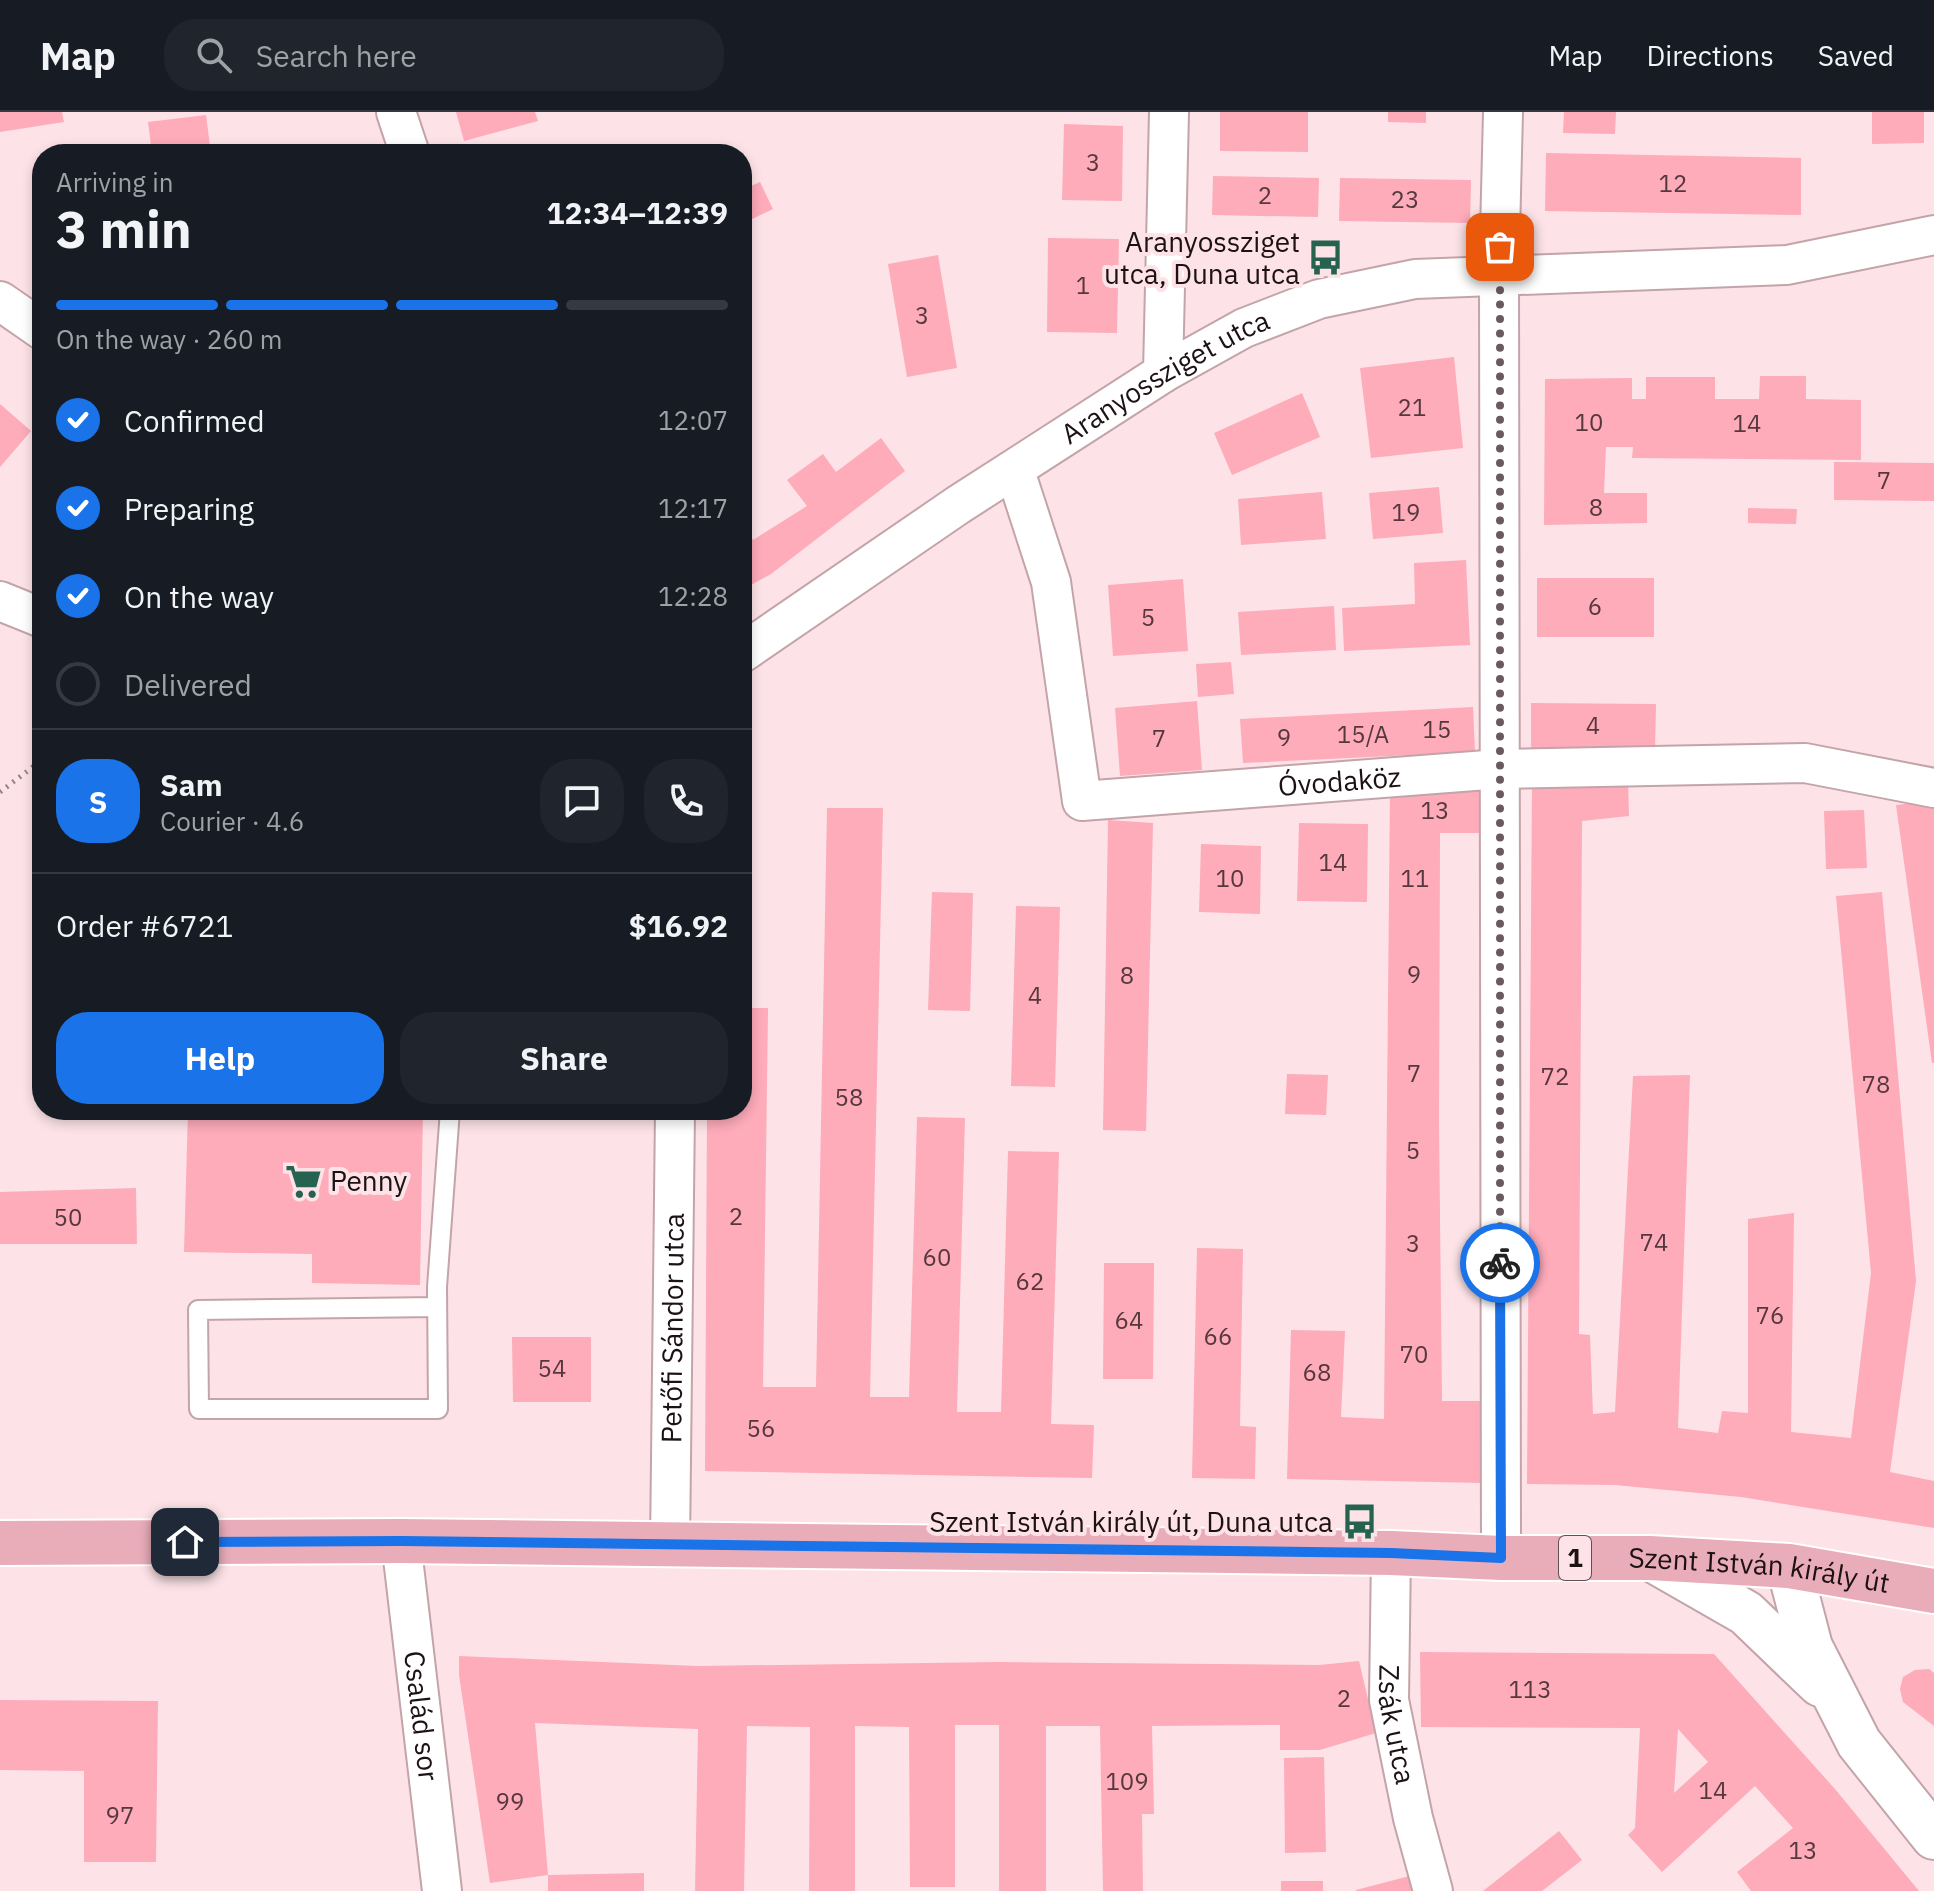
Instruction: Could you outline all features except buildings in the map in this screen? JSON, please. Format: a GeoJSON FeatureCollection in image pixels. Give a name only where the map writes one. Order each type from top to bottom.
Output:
{"type":"FeatureCollection","features":[{"type":"Feature","properties":{"kind":"main road","name":"Szent István király út"},"geometry":{"type":"LineString","coordinates":[[0,1543],[401,1541],[1650,1558],[1789,1566],[1934,1591]]}},
{"type":"Feature","properties":{"kind":"street"},"geometry":{"type":"LineString","coordinates":[[396,112],[407,144]]}},
{"type":"Feature","properties":{"kind":"street"},"geometry":{"type":"LineString","coordinates":[[1163,373],[1169,112]]}},
{"type":"Feature","properties":{"kind":"street"},"geometry":{"type":"LineString","coordinates":[[1501,1558],[1499,274],[1503,112]]}},
{"type":"Feature","properties":{"kind":"street","name":"Aranyossziget utca"},"geometry":{"type":"LineString","coordinates":[[752,646],[958,505],[1163,373],[1244,328],[1319,299],[1415,279],[1787,265],[1934,235]]}},
{"type":"Feature","properties":{"kind":"street"},"geometry":{"type":"LineString","coordinates":[[0,301],[32,323]]}},
{"type":"Feature","properties":{"kind":"street","name":"Óvodaköz"},"geometry":{"type":"LineString","coordinates":[[1015,471],[1051,582],[1082,801],[1500,769],[1805,763],[1934,788]]}},
{"type":"Feature","properties":{"kind":"street"},"geometry":{"type":"LineString","coordinates":[[0,601],[32,614]]}},
{"type":"Feature","properties":{"kind":"street","name":"Petőfi Sándor utca"},"geometry":{"type":"LineString","coordinates":[[670,1546],[675,1120]]}},
{"type":"Feature","properties":{"kind":"street","name":"Család sor"},"geometry":{"type":"LineString","coordinates":[[401,1541],[442,1891]]}},
{"type":"Feature","properties":{"kind":"street","name":"Zsák utca"},"geometry":{"type":"LineString","coordinates":[[1391,1553],[1389,1700],[1413,1818],[1433,1891]]}},
{"type":"Feature","properties":{"kind":"street"},"geometry":{"type":"LineString","coordinates":[[1650,1558],[1746,1613],[1839,1702]]}},
{"type":"Feature","properties":{"kind":"street"},"geometry":{"type":"LineString","coordinates":[[1789,1566],[1810,1647],[1859,1743],[1934,1837]]}},
{"type":"Feature","properties":{"kind":"lane"},"geometry":{"type":"LineString","coordinates":[[437,1307],[198,1310],[199,1409],[438,1409],[437,1307],[449,1120]]}},
{"type":"Feature","properties":{"kind":"path"},"geometry":{"type":"LineString","coordinates":[[0,792],[32,768]]}},
{"type":"Feature","properties":{"kind":"way so far"},"geometry":{"type":"LineString","coordinates":[[1500,247],[1500,1263]]}},
{"type":"Feature","properties":{"kind":"place","name":"Aranyossziget utca, Duna utca"},"geometry":{"type":"Point","coordinates":[1326,258]}},
{"type":"Feature","properties":{"kind":"place","name":"Penny"},"geometry":{"type":"Point","coordinates":[304,1181]}},
{"type":"Feature","properties":{"kind":"place","name":"Szent István király út, Duna utca"},"geometry":{"type":"Point","coordinates":[1359,1522]}},
{"type":"Feature","properties":{"kind":"route"},"geometry":{"type":"LineString","coordinates":[[185,1542],[401,1541],[1391,1553],[1501,1558],[1500,1263]]}}]}
